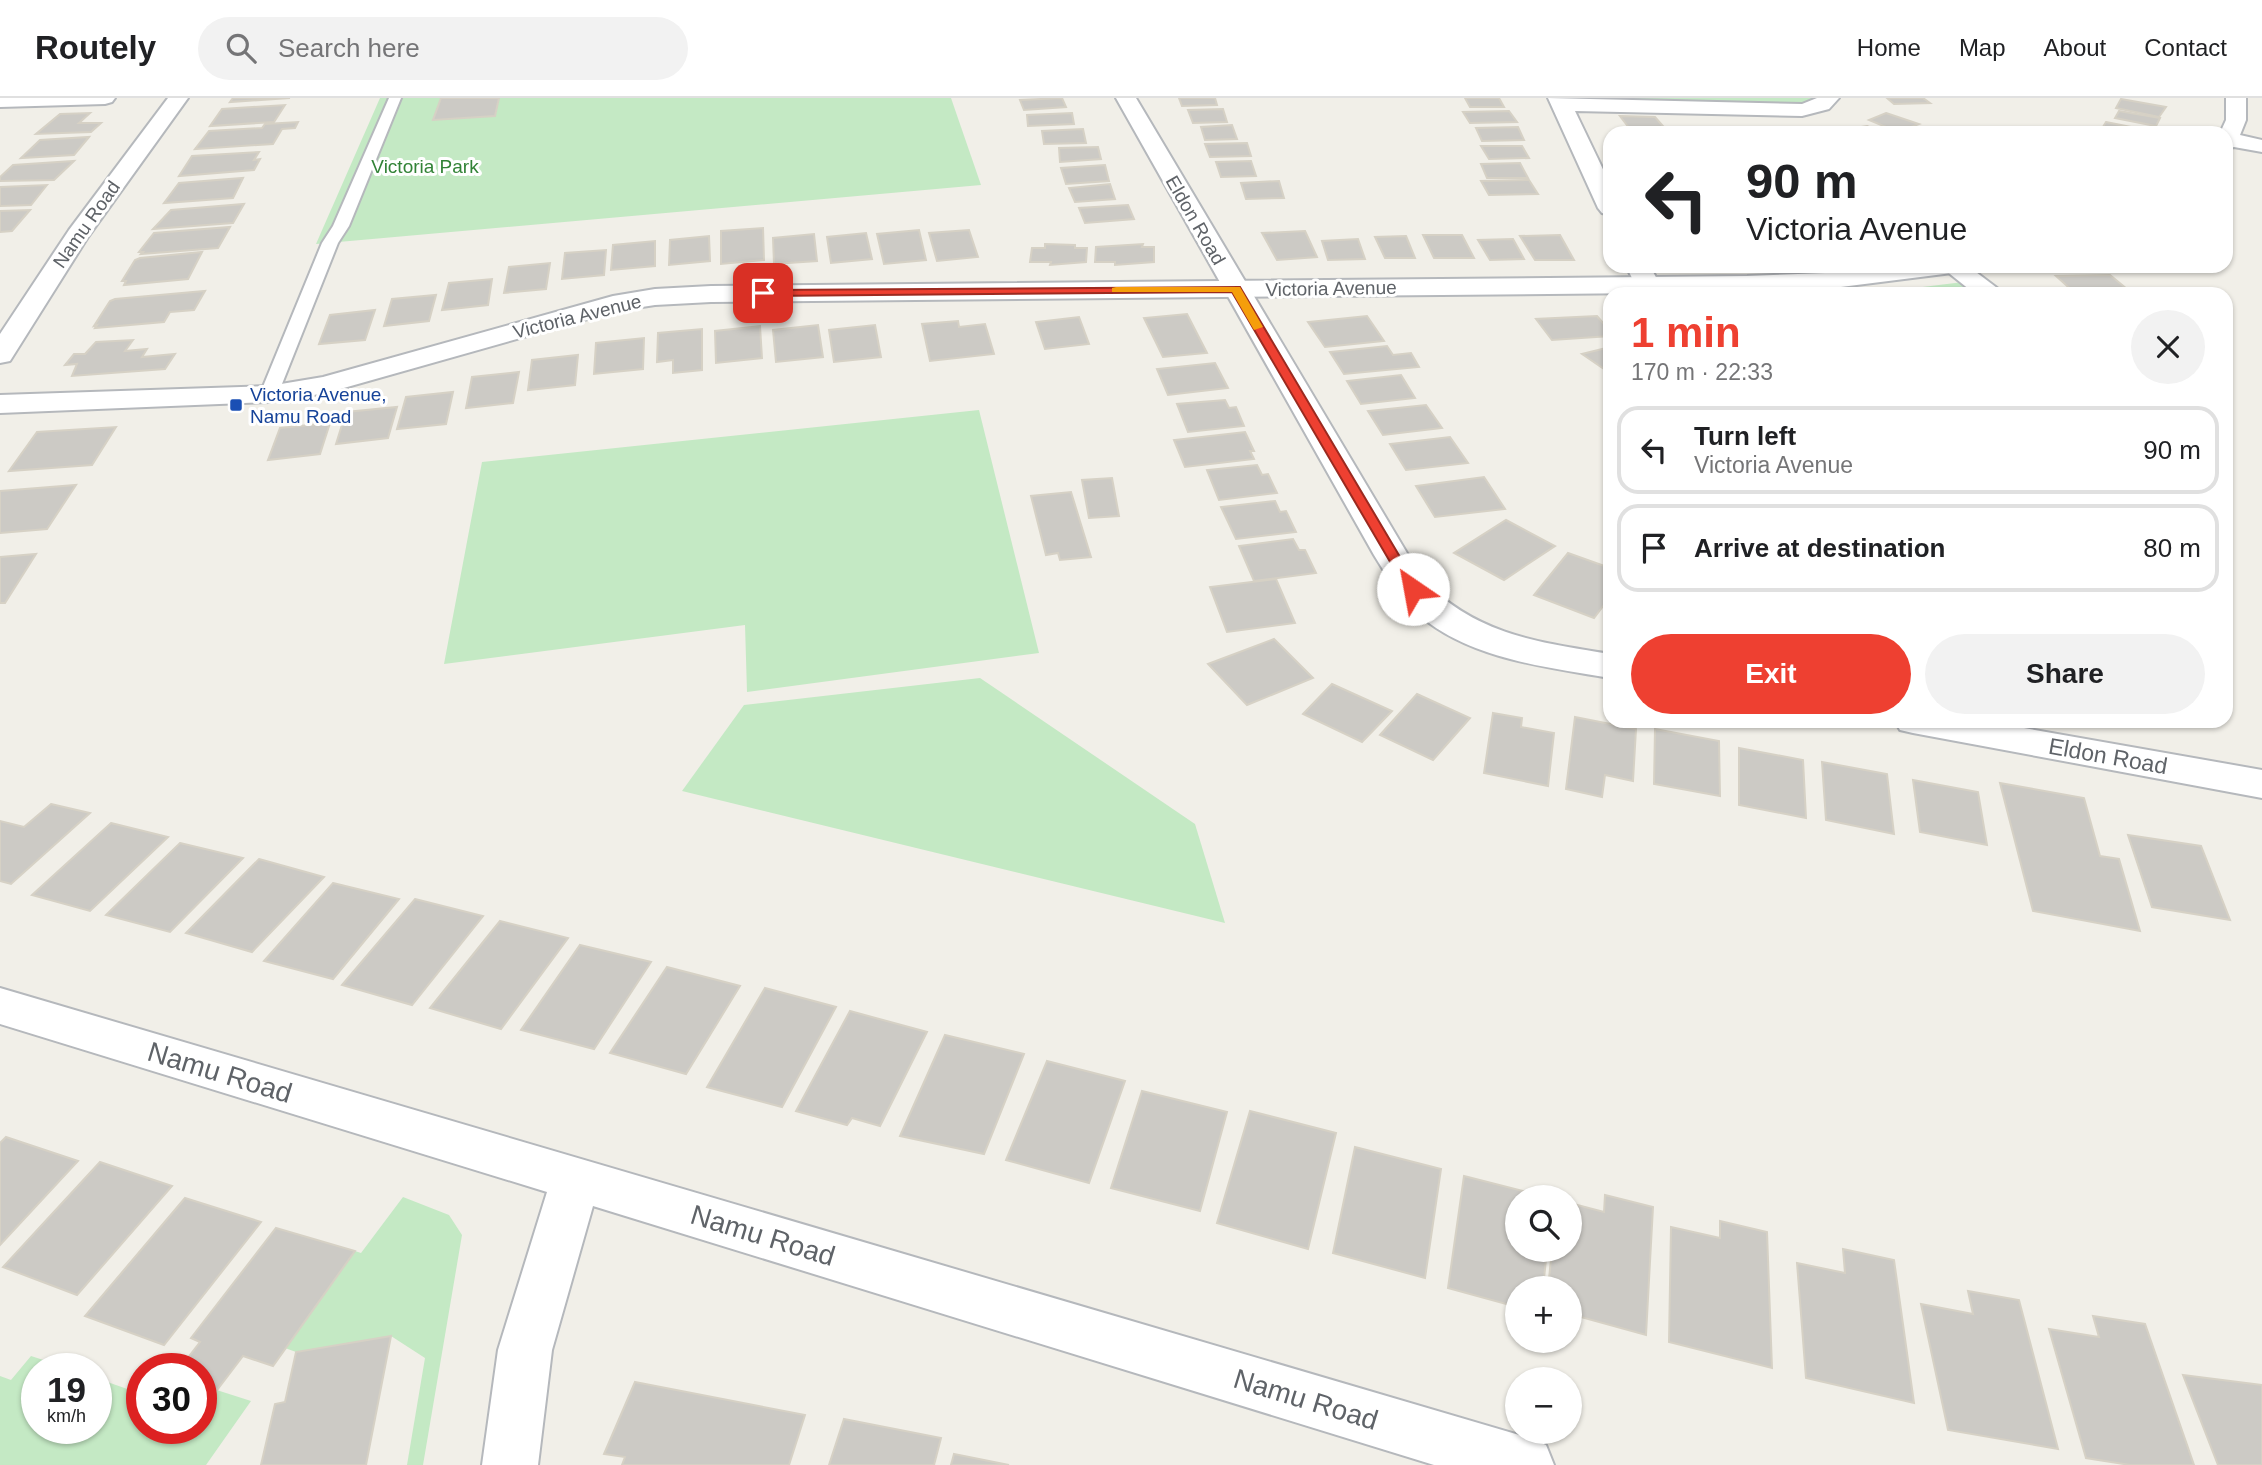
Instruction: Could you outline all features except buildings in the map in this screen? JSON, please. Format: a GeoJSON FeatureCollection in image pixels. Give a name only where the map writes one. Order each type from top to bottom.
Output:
{"type":"FeatureCollection","features":[{"type":"Feature","properties":{"kind":"street"},"geometry":{"type":"LineString","coordinates":[[0,101],[106,98]]}},
{"type":"Feature","properties":{"kind":"street","name":"Namu Road"},"geometry":{"type":"LineString","coordinates":[[0,355],[77,235],[178,98]]}},
{"type":"Feature","properties":{"kind":"street","name":"Eldon Road"},"geometry":{"type":"LineString","coordinates":[[1126,98],[1413,589],[1447,619],[1496,644],[1603,665]]}},
{"type":"Feature","properties":{"kind":"street"},"geometry":{"type":"LineString","coordinates":[[1603,193],[1559,102],[1802,110],[1822,105],[1829,98]]}},
{"type":"Feature","properties":{"kind":"street"},"geometry":{"type":"LineString","coordinates":[[2233,128],[2236,120],[2236,98]]}},
{"type":"Feature","properties":{"kind":"street"},"geometry":{"type":"LineString","coordinates":[[2233,142],[2262,146]]}},
{"type":"Feature","properties":{"kind":"street","name":"Victoria Avenue"},"geometry":{"type":"LineString","coordinates":[[0,404],[269,394],[326,385],[613,304],[655,297],[711,294],[1825,281],[1893,273]]}},
{"type":"Feature","properties":{"kind":"street","name":"Victoria Avenue"},"geometry":{"type":"LineString","coordinates":[[1962,273],[1982,287]]}},
{"type":"Feature","properties":{"kind":"street","name":"Eldon Road"},"geometry":{"type":"LineString","coordinates":[[1952,728],[2262,784]]}},
{"type":"Feature","properties":{"kind":"street","name":"Namu Road"},"geometry":{"type":"LineString","coordinates":[[0,1006],[1526,1465]]}},
{"type":"Feature","properties":{"kind":"street"},"geometry":{"type":"LineString","coordinates":[[510,1465],[525,1350],[576,1178]]}},
{"type":"Feature","properties":{"kind":"lane"},"geometry":{"type":"LineString","coordinates":[[269,394],[330,243],[341,226],[395,98]]}},
{"type":"Feature","properties":{"kind":"green space","name":"Victoria Park"},"geometry":{"type":"Polygon","coordinates":[[[380,98],[951,98],[981,185],[316,244],[380,98]]]}},
{"type":"Feature","properties":{"kind":"green space"},"geometry":{"type":"Polygon","coordinates":[[[1583,98],[1816,98],[1798,105],[1586,102],[1583,98]]]}},
{"type":"Feature","properties":{"kind":"green space"},"geometry":{"type":"Polygon","coordinates":[[[1963,282],[1970,287],[1923,287],[1963,282]]]}},
{"type":"Feature","properties":{"kind":"green space"},"geometry":{"type":"Polygon","coordinates":[[[979,410],[1039,653],[747,692],[745,625],[444,664],[482,462],[979,410]]]}},
{"type":"Feature","properties":{"kind":"green space"},"geometry":{"type":"Polygon","coordinates":[[[980,678],[1195,824],[1225,923],[682,791],[744,705],[980,678]]]}},
{"type":"Feature","properties":{"kind":"green space"},"geometry":{"type":"Polygon","coordinates":[[[403,1197],[449,1215],[462,1235],[423,1465],[407,1465],[425,1358],[391,1336],[296,1352],[285,1348],[355,1251],[361,1253],[403,1197]]]}},
{"type":"Feature","properties":{"kind":"green space"},"geometry":{"type":"Polygon","coordinates":[[[21,1368],[21,1444],[112,1444],[112,1384],[126,1389],[126,1444],[217,1444],[217,1390],[251,1401],[206,1465],[0,1465],[0,1376],[11,1380],[21,1368]]]}},
{"type":"Feature","properties":{"kind":"slow traffic"},"geometry":{"type":"LineString","coordinates":[[1116,290],[1236,289],[1258,327]]}},
{"type":"Feature","properties":{"kind":"place","name":"Victoria Avenue, Namu Road"},"geometry":{"type":"Point","coordinates":[236,405]}},
{"type":"Feature","properties":{"kind":"route"},"geometry":{"type":"LineString","coordinates":[[763,293],[1236,289],[1390,555],[1413,589]]}}]}
